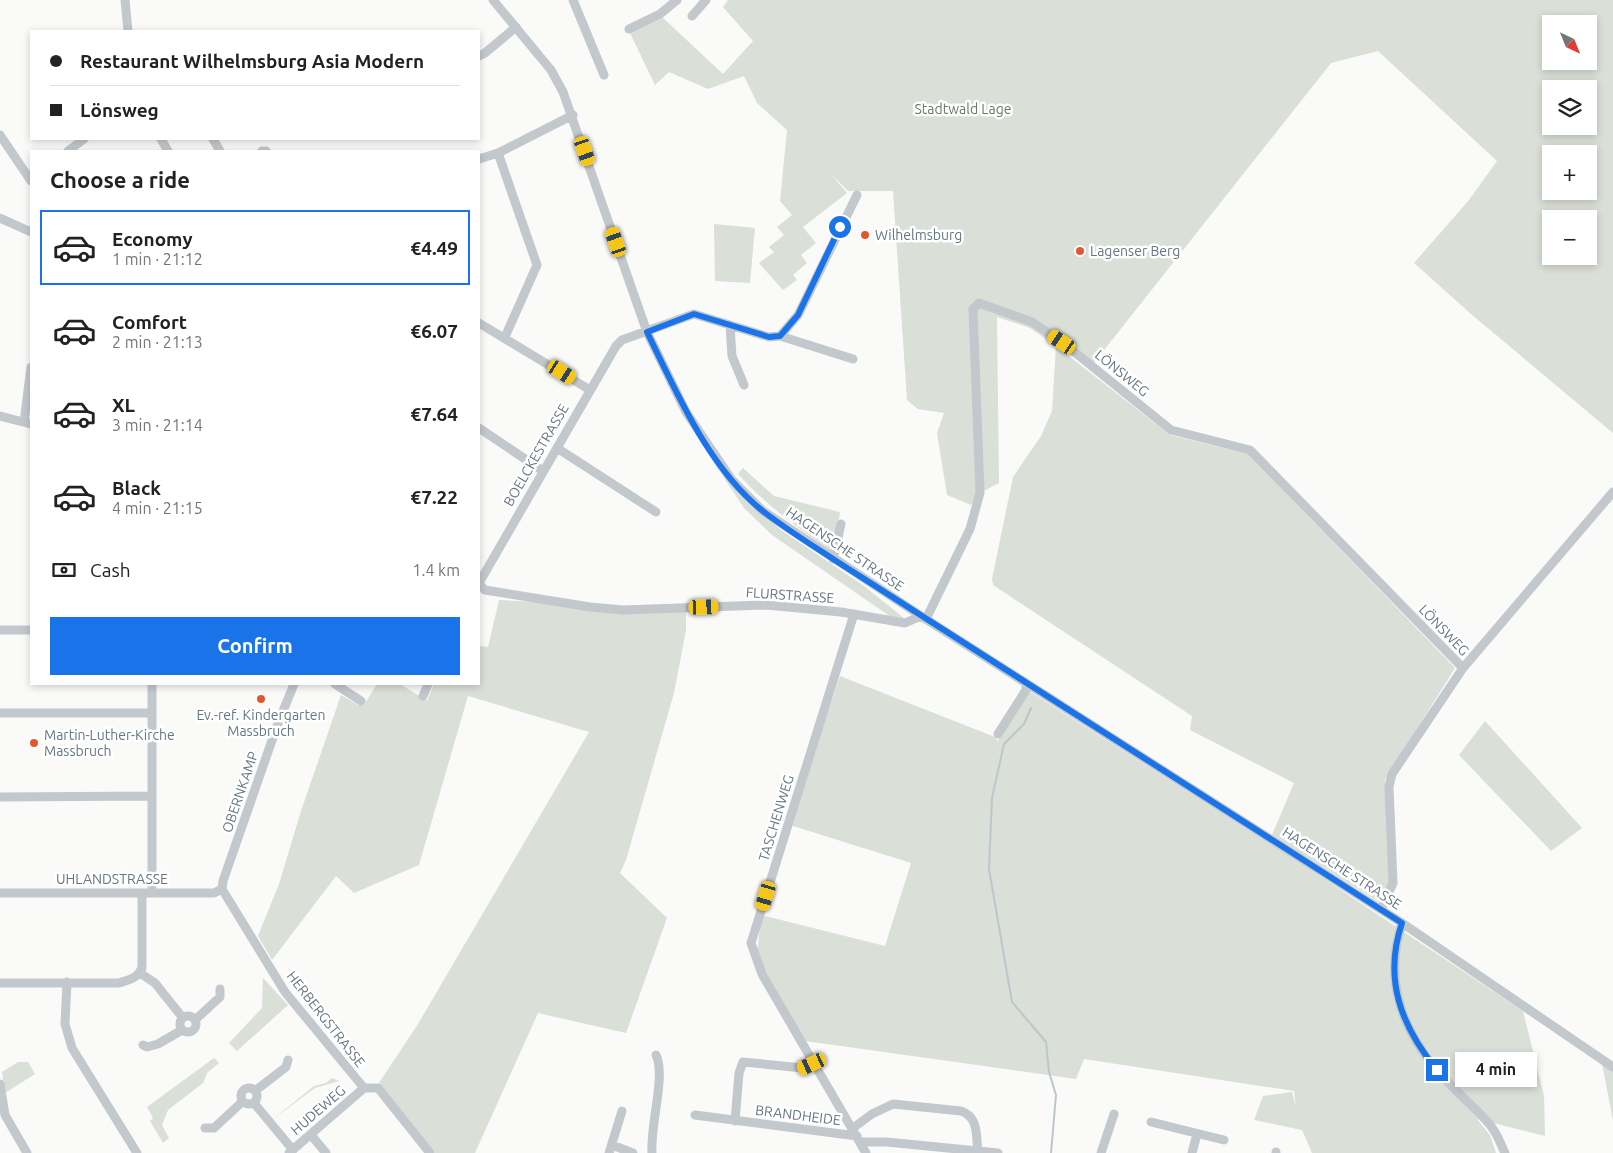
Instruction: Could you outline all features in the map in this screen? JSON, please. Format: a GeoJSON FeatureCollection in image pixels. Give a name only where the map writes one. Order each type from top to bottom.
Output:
{"type":"FeatureCollection","features":[{"type":"Feature","properties":{"kind":"street"},"geometry":{"type":"LineString","coordinates":[[125,0],[128,30]]}},
{"type":"Feature","properties":{"kind":"street","name":"HAGENSCHE STRASSE"},"geometry":{"type":"LineString","coordinates":[[493,0],[551,70],[573,115],[647,332],[686,412],[732,480],[763,511],[833,559],[1026,684],[1381,909],[1613,1067]]}},
{"type":"Feature","properties":{"kind":"street"},"geometry":{"type":"LineString","coordinates":[[573,0],[604,75]]}},
{"type":"Feature","properties":{"kind":"street"},"geometry":{"type":"LineString","coordinates":[[629,29],[660,14],[676,0]]}},
{"type":"Feature","properties":{"kind":"street"},"geometry":{"type":"LineString","coordinates":[[692,16],[706,0]]}},
{"type":"Feature","properties":{"kind":"street"},"geometry":{"type":"LineString","coordinates":[[480,55],[516,27]]}},
{"type":"Feature","properties":{"kind":"street"},"geometry":{"type":"LineString","coordinates":[[480,159],[498,153],[573,115]]}},
{"type":"Feature","properties":{"kind":"street"},"geometry":{"type":"LineString","coordinates":[[0,135],[30,179]]}},
{"type":"Feature","properties":{"kind":"street"},"geometry":{"type":"LineString","coordinates":[[69,150],[83,140]]}},
{"type":"Feature","properties":{"kind":"street"},"geometry":{"type":"LineString","coordinates":[[498,153],[537,265],[505,338]]}},
{"type":"Feature","properties":{"kind":"street"},"geometry":{"type":"LineString","coordinates":[[780,336],[798,315],[857,194]]}},
{"type":"Feature","properties":{"kind":"street"},"geometry":{"type":"LineString","coordinates":[[0,218],[30,232]]}},
{"type":"Feature","properties":{"kind":"street","name":"LÖNSWEG"},"geometry":{"type":"LineString","coordinates":[[924,618],[970,529],[980,492],[973,309],[979,303],[1032,322],[1062,342],[1171,430],[1250,450],[1462,668]]}},
{"type":"Feature","properties":{"kind":"street","name":"BOELCKESTRASSE"},"geometry":{"type":"LineString","coordinates":[[480,582],[619,342],[694,314],[769,337],[780,336],[853,359]]}},
{"type":"Feature","properties":{"kind":"street"},"geometry":{"type":"LineString","coordinates":[[480,323],[590,390]]}},
{"type":"Feature","properties":{"kind":"street"},"geometry":{"type":"LineString","coordinates":[[730,325],[732,356],[744,385]]}},
{"type":"Feature","properties":{"kind":"street"},"geometry":{"type":"LineString","coordinates":[[0,416],[27,423],[30,381]]}},
{"type":"Feature","properties":{"kind":"street"},"geometry":{"type":"LineString","coordinates":[[480,429],[543,471]]}},
{"type":"Feature","properties":{"kind":"street"},"geometry":{"type":"LineString","coordinates":[[557,448],[656,512]]}},
{"type":"Feature","properties":{"kind":"street","name":"LÖNSWEG"},"geometry":{"type":"LineString","coordinates":[[1381,909],[1393,883],[1389,787],[1392,774],[1462,668],[1613,492]]}},
{"type":"Feature","properties":{"kind":"street"},"geometry":{"type":"LineString","coordinates":[[833,559],[841,524]]}},
{"type":"Feature","properties":{"kind":"street","name":"FLURSTRASSE"},"geometry":{"type":"LineString","coordinates":[[480,585],[485,590],[590,607],[623,610],[766,605],[809,608],[905,623],[924,618]]}},
{"type":"Feature","properties":{"kind":"street","name":"TASCHENWEG"},"geometry":{"type":"LineString","coordinates":[[854,614],[751,943],[762,974],[812,1064],[857,1135],[866,1153]]}},
{"type":"Feature","properties":{"kind":"street"},"geometry":{"type":"LineString","coordinates":[[0,630],[30,630]]}},
{"type":"Feature","properties":{"kind":"street"},"geometry":{"type":"LineString","coordinates":[[998,734],[1026,690],[1026,684]]}},
{"type":"Feature","properties":{"kind":"street"},"geometry":{"type":"LineString","coordinates":[[152,685],[152,893]]}},
{"type":"Feature","properties":{"kind":"street","name":"OBERNKAMP"},"geometry":{"type":"LineString","coordinates":[[223,885],[277,726],[294,685]]}},
{"type":"Feature","properties":{"kind":"street"},"geometry":{"type":"LineString","coordinates":[[337,685],[361,701]]}},
{"type":"Feature","properties":{"kind":"street"},"geometry":{"type":"LineString","coordinates":[[423,696],[428,685]]}},
{"type":"Feature","properties":{"kind":"street"},"geometry":{"type":"LineString","coordinates":[[0,713],[151,713]]}},
{"type":"Feature","properties":{"kind":"street"},"geometry":{"type":"LineString","coordinates":[[0,797],[152,796]]}},
{"type":"Feature","properties":{"kind":"street","name":"UHLANDSTRASSE"},"geometry":{"type":"LineString","coordinates":[[0,893],[214,893],[223,885]]}},
{"type":"Feature","properties":{"kind":"street","name":"HERBERGSTRASSE"},"geometry":{"type":"LineString","coordinates":[[223,885],[285,992],[364,1088],[378,1088],[430,1153]]}},
{"type":"Feature","properties":{"kind":"street"},"geometry":{"type":"LineString","coordinates":[[140,973],[142,893]]}},
{"type":"Feature","properties":{"kind":"street"},"geometry":{"type":"LineString","coordinates":[[1402,923],[1398,935],[1394,978],[1401,1013],[1428,1059],[1492,1129],[1505,1153]]}},
{"type":"Feature","properties":{"kind":"street"},"geometry":{"type":"LineString","coordinates":[[0,983],[119,983],[132,979],[140,973]]}},
{"type":"Feature","properties":{"kind":"street"},"geometry":{"type":"LineString","coordinates":[[140,973],[155,983],[183,1018]]}},
{"type":"Feature","properties":{"kind":"street"},"geometry":{"type":"LineString","coordinates":[[67,982],[65,1024],[72,1048],[137,1153]]}},
{"type":"Feature","properties":{"kind":"street"},"geometry":{"type":"LineString","coordinates":[[143,1045],[147,1047],[158,1044],[182,1030],[185,1032],[193,1031],[196,1024],[195,1020],[220,997],[220,989]]}},
{"type":"Feature","properties":{"kind":"street"},"geometry":{"type":"LineString","coordinates":[[183,1018],[192,1017],[195,1020]]}},
{"type":"Feature","properties":{"kind":"street"},"geometry":{"type":"LineString","coordinates":[[182,1030],[180,1026],[183,1018]]}},
{"type":"Feature","properties":{"kind":"street"},"geometry":{"type":"LineString","coordinates":[[652,1153],[652,1122],[660,1070],[656,1055]]}},
{"type":"Feature","properties":{"kind":"street"},"geometry":{"type":"LineString","coordinates":[[255,1091],[286,1067],[288,1060]]}},
{"type":"Feature","properties":{"kind":"street","name":"BRANDHEIDE"},"geometry":{"type":"LineString","coordinates":[[736,1120],[739,1073],[743,1062],[803,1068],[812,1064]]}},
{"type":"Feature","properties":{"kind":"street"},"geometry":{"type":"LineString","coordinates":[[0,1084],[5,1115],[27,1153]]}},
{"type":"Feature","properties":{"kind":"street"},"geometry":{"type":"LineString","coordinates":[[242,1102],[240,1098],[243,1090],[247,1088],[255,1091]]}},
{"type":"Feature","properties":{"kind":"street","name":"HUDEWEG"},"geometry":{"type":"LineString","coordinates":[[291,1152],[364,1088]]}},
{"type":"Feature","properties":{"kind":"street"},"geometry":{"type":"LineString","coordinates":[[254,1103],[256,1099],[255,1091]]}},
{"type":"Feature","properties":{"kind":"street"},"geometry":{"type":"LineString","coordinates":[[242,1102],[250,1105],[254,1103]]}},
{"type":"Feature","properties":{"kind":"street"},"geometry":{"type":"LineString","coordinates":[[205,1128],[214,1128],[242,1102]]}},
{"type":"Feature","properties":{"kind":"street"},"geometry":{"type":"LineString","coordinates":[[254,1103],[291,1152]]}},
{"type":"Feature","properties":{"kind":"street"},"geometry":{"type":"LineString","coordinates":[[857,1135],[872,1114],[893,1104],[961,1111],[970,1114],[974,1121],[978,1152]]}},
{"type":"Feature","properties":{"kind":"street"},"geometry":{"type":"LineString","coordinates":[[622,1111],[610,1149],[633,1153]]}},
{"type":"Feature","properties":{"kind":"street"},"geometry":{"type":"LineString","coordinates":[[1102,1153],[1114,1114]]}},
{"type":"Feature","properties":{"kind":"street","name":"BRANDHEIDE"},"geometry":{"type":"LineString","coordinates":[[695,1115],[998,1153]]}},
{"type":"Feature","properties":{"kind":"street"},"geometry":{"type":"LineString","coordinates":[[1151,1122],[1224,1140]]}},
{"type":"Feature","properties":{"kind":"street"},"geometry":{"type":"LineString","coordinates":[[1192,1153],[1197,1134]]}},
{"type":"Feature","properties":{"kind":"street"},"geometry":{"type":"LineString","coordinates":[[311,1135],[326,1153]]}},
{"type":"Feature","properties":{"kind":"green space","name":"Stadtwald Lage"},"geometry":{"type":"Polygon","coordinates":[[[728,0],[1613,0],[1613,433],[1471,314],[1414,263],[1469,200],[1497,161],[1378,51],[1331,63],[1093,364],[1063,341],[1056,346],[1030,328],[997,317],[999,483],[982,492],[971,505],[947,495],[937,433],[944,413],[918,409],[907,400],[893,191],[848,191],[831,174],[847,193],[803,227],[816,243],[801,255],[807,263],[793,275],[797,280],[783,290],[759,263],[774,252],[769,247],[784,235],[777,227],[792,215],[780,201],[787,130],[757,103],[744,76],[708,89],[669,72],[655,85],[630,33],[661,16],[723,74],[753,41],[723,7],[728,0]]]}},
{"type":"Feature","properties":{"kind":"green space"},"geometry":{"type":"Polygon","coordinates":[[[714,224],[755,228],[750,283],[715,281],[714,224]]]}},
{"type":"Feature","properties":{"kind":"green space"},"geometry":{"type":"Polygon","coordinates":[[[1056,346],[1170,435],[1248,454],[1455,668],[1385,780],[1390,882],[1379,902],[1272,835],[1294,783],[1190,730],[1192,716],[993,585],[992,579],[1013,477],[1041,436],[1052,411],[1056,346]]]}},
{"type":"Feature","properties":{"kind":"green space"},"geometry":{"type":"Polygon","coordinates":[[[712,460],[737,490],[781,530],[864,586],[904,618],[891,617],[772,535],[744,508],[712,460]]]}},
{"type":"Feature","properties":{"kind":"green space"},"geometry":{"type":"Polygon","coordinates":[[[743,468],[774,496],[840,512],[834,553],[796,526],[760,496],[738,474],[743,468]]]}},
{"type":"Feature","properties":{"kind":"green space"},"geometry":{"type":"Polygon","coordinates":[[[499,600],[686,610],[686,630],[674,693],[626,860],[620,873],[667,918],[626,1033],[538,1013],[475,1153],[435,1153],[379,1083],[418,1024],[589,732],[468,696],[419,865],[354,893],[336,876],[272,960],[258,936],[279,884],[301,811],[341,695],[358,705],[364,705],[376,685],[402,685],[427,701],[434,685],[480,685],[480,648],[488,647],[499,600]]]}},
{"type":"Feature","properties":{"kind":"green space"},"geometry":{"type":"Polygon","coordinates":[[[840,676],[995,737],[998,741],[1027,690],[1300,863],[1523,1011],[1544,1096],[1545,1136],[1477,1119],[1490,1135],[1496,1153],[1312,1153],[1302,1130],[1254,1120],[1263,1096],[1292,1092],[1296,1107],[1294,1091],[1084,1059],[1076,1079],[805,1041],[757,956],[761,915],[885,946],[911,863],[790,825],[840,676]]]}},
{"type":"Feature","properties":{"kind":"green space"},"geometry":{"type":"Polygon","coordinates":[[[1485,721],[1582,828],[1551,851],[1459,755],[1485,721]]]}},
{"type":"Feature","properties":{"kind":"green space"},"geometry":{"type":"Polygon","coordinates":[[[263,978],[288,1005],[237,1051],[229,1043],[262,1008],[263,978]]]}},
{"type":"Feature","properties":{"kind":"green space"},"geometry":{"type":"Polygon","coordinates":[[[214,1058],[219,1063],[207,1073],[203,1083],[168,1110],[162,1125],[169,1138],[163,1143],[150,1121],[153,1118],[147,1107],[214,1058]]]}},
{"type":"Feature","properties":{"kind":"green space"},"geometry":{"type":"Polygon","coordinates":[[[18,1062],[28,1062],[35,1074],[5,1093],[2,1072],[18,1062]]]}},
{"type":"Feature","properties":{"kind":"green space"},"geometry":{"type":"Polygon","coordinates":[[[1602,1063],[1613,1069],[1613,1121],[1602,1063]]]}},
{"type":"Feature","properties":{"kind":"green space"},"geometry":{"type":"Polygon","coordinates":[[[332,1078],[339,1081],[315,1088],[272,1120],[314,1086],[326,1083],[332,1078]]]}},
{"type":"Feature","properties":{"kind":"waterway"},"geometry":{"type":"LineString","coordinates":[[1031,708],[1024,724],[1004,744],[992,798],[989,869],[1012,1002],[1046,1042],[1049,1072],[1056,1095],[1051,1153]]}},
{"type":"Feature","properties":{"kind":"place","name":"Wilhelmsburg"},"geometry":{"type":"Point","coordinates":[865,235]}},
{"type":"Feature","properties":{"kind":"place","name":"Lagenser Berg"},"geometry":{"type":"Point","coordinates":[1080,251]}},
{"type":"Feature","properties":{"kind":"place","name":"Ev.-ref. Kindergarten Massbruch"},"geometry":{"type":"Point","coordinates":[261,699]}},
{"type":"Feature","properties":{"kind":"place","name":"Martin-Luther-Kirche Massbruch"},"geometry":{"type":"Point","coordinates":[34,743]}},
{"type":"Feature","properties":{"kind":"route"},"geometry":{"type":"LineString","coordinates":[[840,227],[798,315],[780,336],[769,337],[694,314],[647,332],[686,412],[732,480],[763,511],[833,559],[1402,923],[1398,935],[1394,978],[1396,996],[1407,1025],[1437,1070]]}}]}
